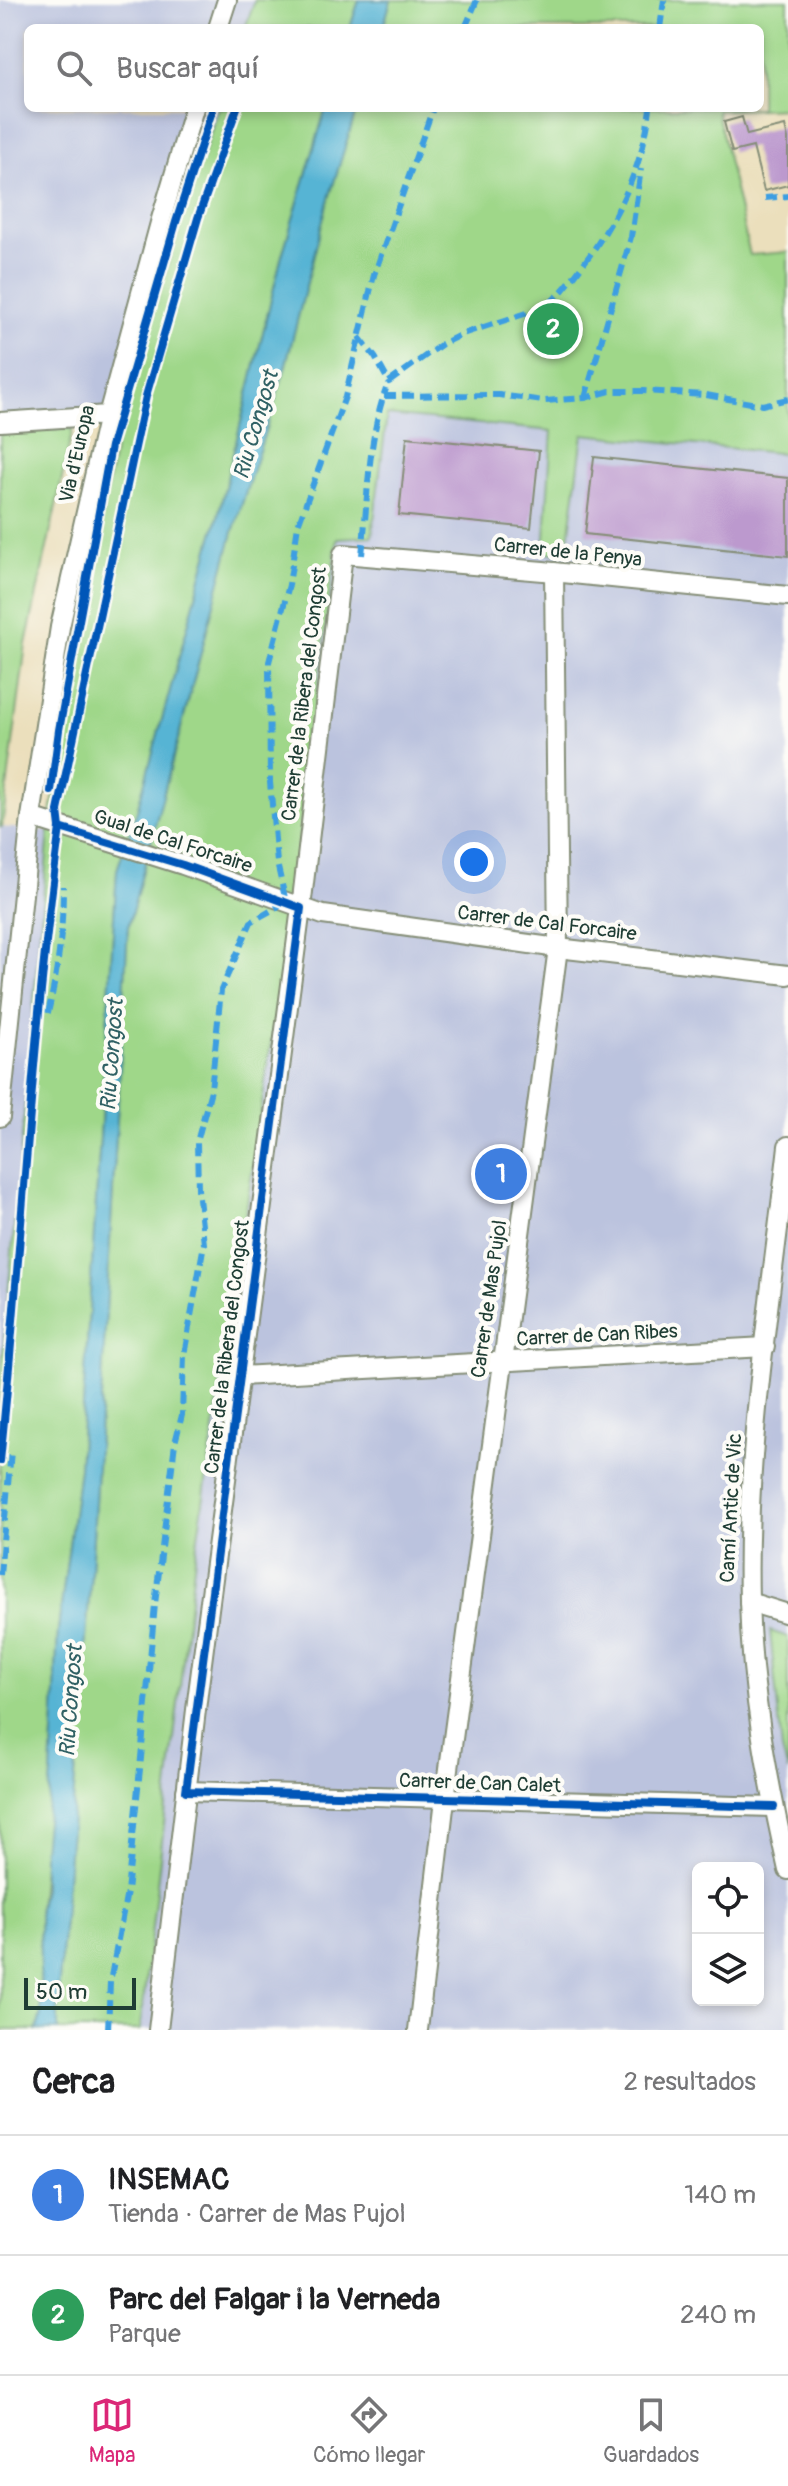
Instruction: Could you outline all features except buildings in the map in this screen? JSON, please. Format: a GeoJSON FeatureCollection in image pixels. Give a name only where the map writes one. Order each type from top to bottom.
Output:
{"type":"FeatureCollection","features":[{"type":"Feature","properties":{"kind":"street"},"geometry":{"type":"LineString","coordinates":[[219,24],[227,0]]}},
{"type":"Feature","properties":{"kind":"street","name":"Via d'Europa"},"geometry":{"type":"LineString","coordinates":[[0,1117],[6,1004],[60,627],[108,415],[193,112]]}},
{"type":"Feature","properties":{"kind":"street"},"geometry":{"type":"LineString","coordinates":[[0,422],[108,415]]}},
{"type":"Feature","properties":{"kind":"street","name":"Carrer de la Penya"},"geometry":{"type":"LineString","coordinates":[[343,554],[788,596]]}},
{"type":"Feature","properties":{"kind":"street","name":"Carrer de la Ribera del Congost"},"geometry":{"type":"LineString","coordinates":[[158,2030],[240,1376],[293,905],[343,554]]}},
{"type":"Feature","properties":{"kind":"street","name":"Carrer de Mas Pujol"},"geometry":{"type":"LineString","coordinates":[[418,2030],[445,1799],[558,948],[554,572]]}},
{"type":"Feature","properties":{"kind":"street","name":"Gual de Cal Forcaire"},"geometry":{"type":"LineString","coordinates":[[31,817],[183,865],[293,905]]}},
{"type":"Feature","properties":{"kind":"street","name":"Carrer de Cal Forcaire"},"geometry":{"type":"LineString","coordinates":[[293,905],[323,915],[558,948],[788,975]]}},
{"type":"Feature","properties":{"kind":"street","name":"Camí Antic de Vic"},"geometry":{"type":"LineString","coordinates":[[788,1146],[751,1481],[749,1602],[759,1721],[788,1870]]}},
{"type":"Feature","properties":{"kind":"street","name":"Carrer de Can Ribes"},"geometry":{"type":"LineString","coordinates":[[240,1376],[765,1347]]}},
{"type":"Feature","properties":{"kind":"street"},"geometry":{"type":"LineString","coordinates":[[749,1602],[788,1614]]}},
{"type":"Feature","properties":{"kind":"street","name":"Carrer de Can Calet"},"geometry":{"type":"LineString","coordinates":[[186,1791],[774,1807]]}},
{"type":"Feature","properties":{"kind":"shaded area"},"geometry":{"type":"Polygon","coordinates":[[[0,0],[255,0],[246,24],[24,24],[24,112],[218,112],[177,232],[119,425],[0,434],[0,0]]]}},
{"type":"Feature","properties":{"kind":"shaded area"},"geometry":{"type":"Polygon","coordinates":[[[387,414],[552,431],[544,552],[567,555],[582,434],[788,454],[788,2030],[140,2030],[195,1557],[288,927],[337,537],[372,536],[387,414]]]}},
{"type":"Feature","properties":{"kind":"shaded area"},"geometry":{"type":"Polygon","coordinates":[[[0,827],[49,831],[0,1388],[0,827]]]}},
{"type":"Feature","properties":{"kind":"green space"},"geometry":{"type":"Polygon","coordinates":[[[255,0],[359,0],[351,24],[246,24],[255,0]]]}},
{"type":"Feature","properties":{"kind":"green space"},"geometry":{"type":"Polygon","coordinates":[[[391,0],[788,0],[788,108],[764,109],[764,24],[384,24],[391,0]]]}},
{"type":"Feature","properties":{"kind":"green space"},"geometry":{"type":"Polygon","coordinates":[[[218,112],[325,112],[281,259],[218,516],[136,814],[117,870],[79,1469],[58,1630],[51,1774],[39,1909],[41,2013],[37,2030],[0,2030],[0,1388],[49,831],[65,708],[119,425],[177,232],[218,112]]]}},
{"type":"Feature","properties":{"kind":"green space"},"geometry":{"type":"Polygon","coordinates":[[[356,112],[717,112],[750,255],[788,252],[788,454],[583,434],[567,555],[544,552],[552,431],[387,415],[372,536],[337,538],[288,927],[195,1557],[140,2030],[58,2030],[58,1995],[91,1573],[128,927],[233,532],[284,372],[326,208],[356,112]]]}},
{"type":"Feature","properties":{"kind":"green space"},"geometry":{"type":"Polygon","coordinates":[[[73,428],[26,644],[0,827],[0,434],[73,428]]]}},
{"type":"Feature","properties":{"kind":"green space"},"geometry":{"type":"Polygon","coordinates":[[[770,1631],[788,1637],[788,1771],[782,1750],[770,1631]]]}},
{"type":"Feature","properties":{"kind":"water"},"geometry":{"type":"Polygon","coordinates":[[[359,0],[391,0],[384,24],[351,24],[359,0]]]}},
{"type":"Feature","properties":{"kind":"water","name":"Riu Congost"},"geometry":{"type":"Polygon","coordinates":[[[325,112],[356,112],[326,208],[284,372],[233,532],[128,927],[91,1573],[58,1995],[58,2030],[37,2030],[41,2013],[39,1909],[51,1774],[58,1630],[79,1469],[117,870],[136,814],[218,516],[281,259],[325,112]]]}},
{"type":"Feature","properties":{"kind":"marked path"},"geometry":{"type":"LineString","coordinates":[[467,24],[477,0]]}},
{"type":"Feature","properties":{"kind":"marked path"},"geometry":{"type":"LineString","coordinates":[[661,24],[664,0]]}},
{"type":"Feature","properties":{"kind":"marked path"},"geometry":{"type":"LineString","coordinates":[[108,2030],[110,1982],[127,1892],[155,1604],[175,1443],[182,1415],[184,1355],[204,1244],[197,1142],[211,1090],[221,990],[251,922],[286,902],[277,863],[270,782],[269,662],[289,585],[298,525],[345,397],[374,275],[432,112]]}},
{"type":"Feature","properties":{"kind":"marked path"},"geometry":{"type":"LineString","coordinates":[[359,337],[389,382],[442,344],[462,334],[549,304],[577,273],[617,212],[635,172],[649,112]]}},
{"type":"Feature","properties":{"kind":"marked path"},"geometry":{"type":"LineString","coordinates":[[585,398],[631,237],[641,169]]}},
{"type":"Feature","properties":{"kind":"marked path"},"geometry":{"type":"LineString","coordinates":[[765,198],[788,196]]}},
{"type":"Feature","properties":{"kind":"marked path"},"geometry":{"type":"LineString","coordinates":[[362,555],[372,450],[386,389]]}},
{"type":"Feature","properties":{"kind":"marked path"},"geometry":{"type":"LineString","coordinates":[[384,396],[499,395],[544,401],[585,398],[610,391],[643,391],[706,395],[762,405],[788,399]]}},
{"type":"Feature","properties":{"kind":"marked path"},"geometry":{"type":"LineString","coordinates":[[48,1013],[59,950],[63,886]]}},
{"type":"Feature","properties":{"kind":"marked path"},"geometry":{"type":"LineString","coordinates":[[0,1575],[11,1451]]}},
{"type":"Feature","properties":{"kind":"cycle path"},"geometry":{"type":"LineString","coordinates":[[51,791],[59,730],[111,446],[176,222],[212,112]]}},
{"type":"Feature","properties":{"kind":"cycle path"},"geometry":{"type":"LineString","coordinates":[[0,1461],[41,986],[60,828],[58,811],[146,396],[198,218],[236,112]]}},
{"type":"Feature","properties":{"kind":"cycle path"},"geometry":{"type":"LineString","coordinates":[[60,828],[183,865],[301,908],[186,1791],[774,1807]]}},
{"type":"Feature","properties":{"kind":"place","name":"Parc del Falgar i la Verneda"},"geometry":{"type":"Point","coordinates":[553,329]}},
{"type":"Feature","properties":{"kind":"place","name":"INSEMAC"},"geometry":{"type":"Point","coordinates":[501,1174]}}]}
